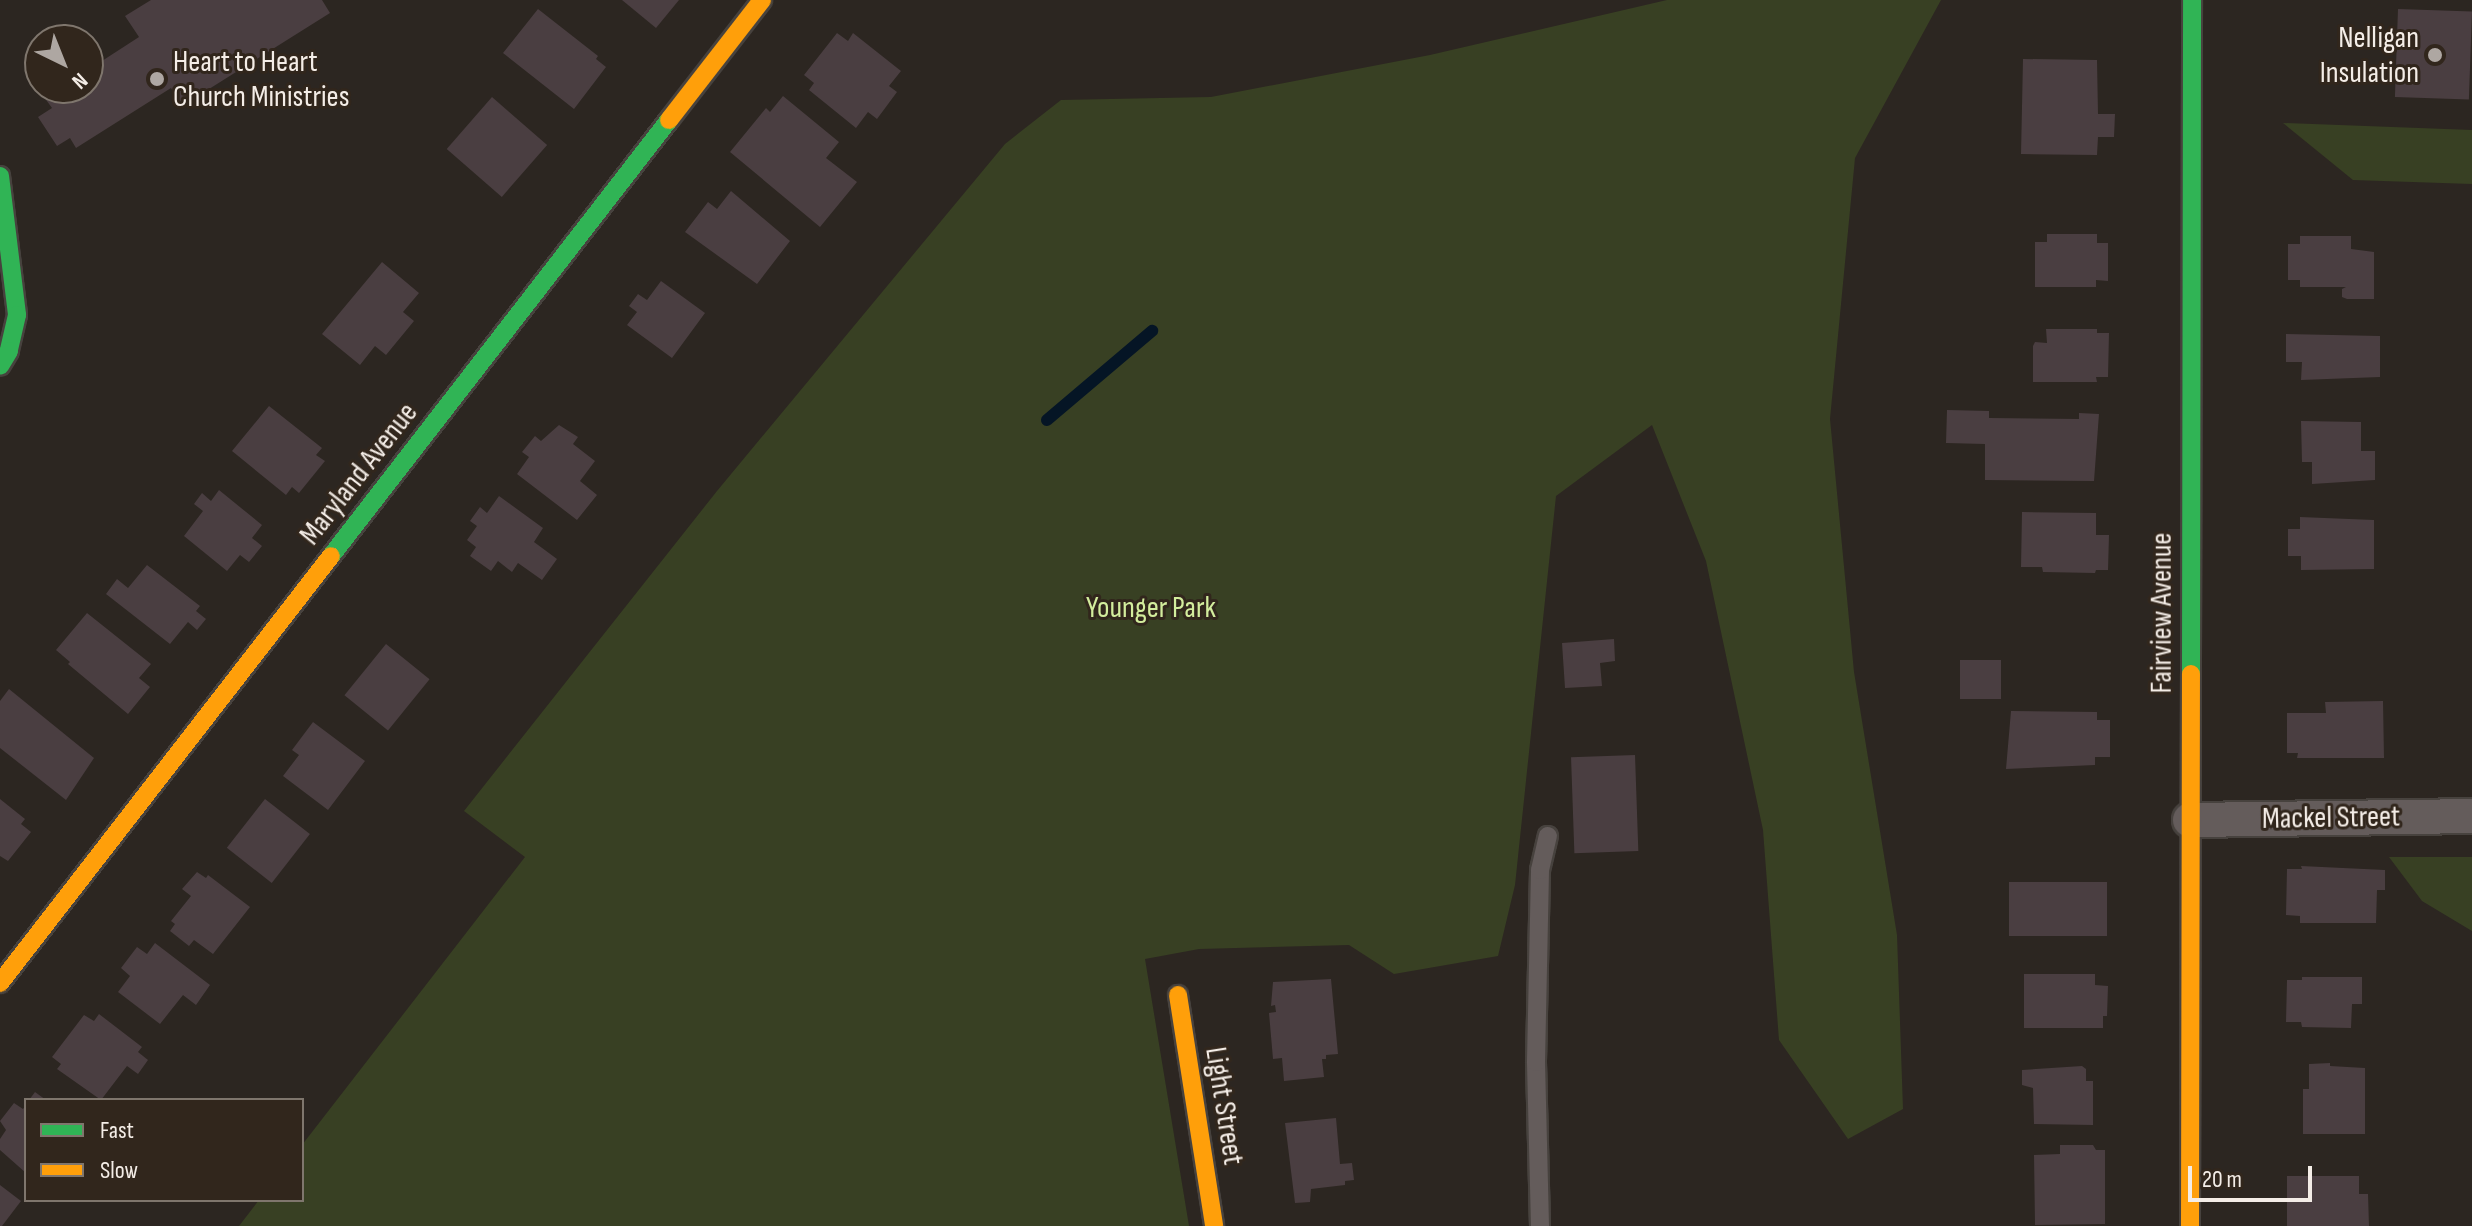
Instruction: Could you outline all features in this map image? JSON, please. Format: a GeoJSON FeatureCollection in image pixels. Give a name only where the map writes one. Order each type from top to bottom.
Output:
{"type":"FeatureCollection","features":[{"type":"Feature","properties":{"kind":"street","name":"Maryland Avenue"},"geometry":{"type":"LineString","coordinates":[[0,983],[762,0]]}},
{"type":"Feature","properties":{"kind":"street","name":"Fairview Avenue"},"geometry":{"type":"LineString","coordinates":[[2190,1226],[2192,0]]}},
{"type":"Feature","properties":{"kind":"street"},"geometry":{"type":"LineString","coordinates":[[0,176],[17,315],[9,351],[0,366]]}},
{"type":"Feature","properties":{"kind":"street","name":"Mackel Street"},"geometry":{"type":"LineString","coordinates":[[2190,820],[2472,816]]}},
{"type":"Feature","properties":{"kind":"street","name":"Light Street"},"geometry":{"type":"LineString","coordinates":[[1178,995],[1214,1226]]}},
{"type":"Feature","properties":{"kind":"lane"},"geometry":{"type":"LineString","coordinates":[[1540,1226],[1536,1062],[1540,870],[1548,836]]}},
{"type":"Feature","properties":{"kind":"green space","name":"Younger Park"},"geometry":{"type":"Polygon","coordinates":[[[1667,0],[1941,0],[1855,158],[1830,419],[1854,672],[1897,935],[1903,1109],[1848,1139],[1779,1040],[1763,830],[1706,561],[1652,425],[1556,496],[1515,885],[1498,956],[1394,974],[1349,945],[1199,949],[1145,959],[1189,1226],[239,1226],[257,1202],[304,1202],[304,1142],[525,857],[464,811],[717,491],[1005,144],[1061,100],[1211,97],[1430,55],[1667,0]]]}},
{"type":"Feature","properties":{"kind":"green space"},"geometry":{"type":"Polygon","coordinates":[[[2283,123],[2472,130],[2472,184],[2353,180],[2283,123]]]}},
{"type":"Feature","properties":{"kind":"green space"},"geometry":{"type":"Polygon","coordinates":[[[2389,857],[2472,857],[2472,931],[2422,901],[2389,857]]]}},
{"type":"Feature","properties":{"kind":"building","name":"Heart to Heart Church Ministries"},"geometry":{"type":"Polygon","coordinates":[[[151,0],[322,0],[330,13],[182,106],[171,88],[76,148],[70,138],[57,146],[38,117],[52,108],[49,104],[104,104],[104,60],[139,37],[125,16],[151,0]]]}},
{"type":"Feature","properties":{"kind":"building"},"geometry":{"type":"Polygon","coordinates":[[[622,0],[679,0],[656,28],[622,0]]]}},
{"type":"Feature","properties":{"kind":"building"},"geometry":{"type":"Polygon","coordinates":[[[538,9],[598,56],[596,59],[606,67],[574,109],[503,53],[538,9]]]}},
{"type":"Feature","properties":{"kind":"building","name":"Nelligan Insulation"},"geometry":{"type":"Polygon","coordinates":[[[2398,9],[2472,12],[2469,100],[2395,97],[2398,9]]]}},
{"type":"Feature","properties":{"kind":"building"},"geometry":{"type":"Polygon","coordinates":[[[837,33],[848,41],[853,33],[901,71],[889,86],[897,92],[877,119],[868,112],[856,128],[809,90],[814,83],[804,75],[837,33]]]}},
{"type":"Feature","properties":{"kind":"building"},"geometry":{"type":"Polygon","coordinates":[[[2023,59],[2097,60],[2098,114],[2115,114],[2114,137],[2098,137],[2097,155],[2021,154],[2023,59]]]}},
{"type":"Feature","properties":{"kind":"building"},"geometry":{"type":"Polygon","coordinates":[[[783,96],[839,142],[826,158],[857,182],[820,227],[730,152],[766,108],[770,112],[783,96]]]}},
{"type":"Feature","properties":{"kind":"building"},"geometry":{"type":"Polygon","coordinates":[[[492,97],[547,145],[502,197],[447,149],[492,97]]]}},
{"type":"Feature","properties":{"kind":"building"},"geometry":{"type":"Polygon","coordinates":[[[731,191],[790,241],[757,284],[685,232],[708,202],[717,209],[731,191]]]}},
{"type":"Feature","properties":{"kind":"building"},"geometry":{"type":"Polygon","coordinates":[[[2047,234],[2097,234],[2097,243],[2108,243],[2108,281],[2096,280],[2096,287],[2035,287],[2035,242],[2047,242],[2047,234]]]}},
{"type":"Feature","properties":{"kind":"building"},"geometry":{"type":"Polygon","coordinates":[[[2300,236],[2351,236],[2351,249],[2374,252],[2374,299],[2347,299],[2342,297],[2342,289],[2346,287],[2300,287],[2300,280],[2288,280],[2288,244],[2300,244],[2300,236]]]}},
{"type":"Feature","properties":{"kind":"building"},"geometry":{"type":"Polygon","coordinates":[[[382,262],[419,293],[403,312],[414,321],[386,355],[375,346],[360,365],[322,334],[382,262]]]}},
{"type":"Feature","properties":{"kind":"building"},"geometry":{"type":"Polygon","coordinates":[[[661,281],[705,313],[672,358],[627,325],[637,312],[629,306],[638,294],[647,300],[661,281]]]}},
{"type":"Feature","properties":{"kind":"building"},"geometry":{"type":"Polygon","coordinates":[[[2046,329],[2097,329],[2097,333],[2109,333],[2108,377],[2096,377],[2097,382],[2033,382],[2033,346],[2035,342],[2047,343],[2046,329]]]}},
{"type":"Feature","properties":{"kind":"building"},"geometry":{"type":"Polygon","coordinates":[[[2286,334],[2380,336],[2380,377],[2301,380],[2302,362],[2286,362],[2286,334]]]}},
{"type":"Feature","properties":{"kind":"building"},"geometry":{"type":"Polygon","coordinates":[[[269,406],[322,448],[316,455],[325,461],[299,493],[292,487],[286,495],[232,451],[269,406]]]}},
{"type":"Feature","properties":{"kind":"building"},"geometry":{"type":"Polygon","coordinates":[[[1947,410],[1989,411],[1989,418],[2079,419],[2079,413],[2099,414],[2094,481],[1985,480],[1985,444],[1946,443],[1947,410]]]}},
{"type":"Feature","properties":{"kind":"building"},"geometry":{"type":"Polygon","coordinates":[[[2301,421],[2361,422],[2361,451],[2375,451],[2375,480],[2312,484],[2312,462],[2302,462],[2301,421]]]}},
{"type":"Feature","properties":{"kind":"building"},"geometry":{"type":"Polygon","coordinates":[[[559,425],[578,437],[573,444],[595,461],[580,481],[597,495],[577,520],[517,474],[529,457],[522,452],[535,436],[541,441],[559,425]]]}},
{"type":"Feature","properties":{"kind":"building"},"geometry":{"type":"Polygon","coordinates":[[[219,490],[262,525],[252,538],[262,546],[249,562],[240,555],[227,571],[184,536],[203,511],[194,504],[202,493],[211,501],[219,490]]]}},
{"type":"Feature","properties":{"kind":"building"},"geometry":{"type":"Polygon","coordinates":[[[499,496],[543,528],[534,542],[557,559],[542,580],[518,563],[512,572],[498,561],[491,571],[470,556],[476,547],[467,540],[477,526],[470,521],[480,507],[487,513],[499,496]]]}},
{"type":"Feature","properties":{"kind":"building"},"geometry":{"type":"Polygon","coordinates":[[[2022,512],[2096,513],[2096,535],[2109,535],[2108,570],[2096,570],[2095,573],[2043,572],[2042,567],[2021,567],[2022,512]]]}},
{"type":"Feature","properties":{"kind":"building"},"geometry":{"type":"Polygon","coordinates":[[[2300,517],[2374,520],[2374,569],[2301,570],[2301,556],[2288,556],[2288,529],[2300,529],[2300,517]]]}},
{"type":"Feature","properties":{"kind":"building"},"geometry":{"type":"Polygon","coordinates":[[[147,565],[200,606],[196,611],[206,619],[197,630],[188,622],[170,644],[106,594],[117,579],[128,588],[147,565]]]}},
{"type":"Feature","properties":{"kind":"building"},"geometry":{"type":"Polygon","coordinates":[[[87,613],[151,664],[139,678],[150,687],[128,714],[68,664],[70,662],[56,650],[87,613]]]}},
{"type":"Feature","properties":{"kind":"building"},"geometry":{"type":"Polygon","coordinates":[[[1614,639],[1615,661],[1600,663],[1602,686],[1565,688],[1562,643],[1614,639]]]}},
{"type":"Feature","properties":{"kind":"building"},"geometry":{"type":"Polygon","coordinates":[[[386,644],[430,679],[388,731],[344,695],[386,644]]]}},
{"type":"Feature","properties":{"kind":"building"},"geometry":{"type":"Polygon","coordinates":[[[1960,660],[2001,660],[2001,699],[1960,699],[1960,660]]]}},
{"type":"Feature","properties":{"kind":"building"},"geometry":{"type":"Polygon","coordinates":[[[9,689],[94,758],[66,800],[0,748],[0,701],[9,689]]]}},
{"type":"Feature","properties":{"kind":"building"},"geometry":{"type":"Polygon","coordinates":[[[2383,701],[2384,758],[2297,758],[2298,753],[2287,753],[2287,713],[2326,713],[2325,702],[2383,701]]]}},
{"type":"Feature","properties":{"kind":"building"},"geometry":{"type":"Polygon","coordinates":[[[2011,711],[2097,712],[2097,720],[2110,720],[2110,757],[2095,757],[2095,765],[2006,769],[2011,711]]]}},
{"type":"Feature","properties":{"kind":"building"},"geometry":{"type":"Polygon","coordinates":[[[313,722],[365,761],[328,810],[283,776],[299,755],[292,750],[313,722]]]}},
{"type":"Feature","properties":{"kind":"building"},"geometry":{"type":"Polygon","coordinates":[[[1635,755],[1638,851],[1574,853],[1571,757],[1635,755]]]}},
{"type":"Feature","properties":{"kind":"building"},"geometry":{"type":"Polygon","coordinates":[[[0,799],[25,819],[21,824],[31,832],[8,861],[0,856],[0,799]]]}},
{"type":"Feature","properties":{"kind":"building"},"geometry":{"type":"Polygon","coordinates":[[[265,799],[310,834],[272,883],[227,848],[265,799]]]}},
{"type":"Feature","properties":{"kind":"building"},"geometry":{"type":"Polygon","coordinates":[[[2301,866],[2385,870],[2385,890],[2377,890],[2376,923],[2300,923],[2300,916],[2286,915],[2287,869],[2302,869],[2301,866]]]}},
{"type":"Feature","properties":{"kind":"building"},"geometry":{"type":"Polygon","coordinates":[[[197,872],[206,878],[208,875],[250,907],[213,954],[194,940],[189,946],[170,931],[175,924],[171,921],[191,896],[182,889],[197,872]]]}},
{"type":"Feature","properties":{"kind":"building"},"geometry":{"type":"Polygon","coordinates":[[[2009,882],[2107,882],[2107,936],[2009,936],[2009,882]]]}},
{"type":"Feature","properties":{"kind":"building"},"geometry":{"type":"Polygon","coordinates":[[[155,943],[210,985],[196,1005],[183,995],[160,1024],[118,992],[130,976],[121,968],[137,947],[147,954],[155,943]]]}},
{"type":"Feature","properties":{"kind":"building"},"geometry":{"type":"Polygon","coordinates":[[[2024,974],[2095,974],[2095,985],[2108,986],[2107,1016],[2103,1016],[2103,1028],[2024,1028],[2024,974]]]}},
{"type":"Feature","properties":{"kind":"building"},"geometry":{"type":"Polygon","coordinates":[[[2302,977],[2362,977],[2362,1004],[2352,1004],[2351,1028],[2302,1027],[2301,1022],[2286,1022],[2287,980],[2302,980],[2302,977]]]}},
{"type":"Feature","properties":{"kind":"building"},"geometry":{"type":"Polygon","coordinates":[[[1331,979],[1338,1054],[1326,1055],[1326,1059],[1322,1059],[1324,1077],[1284,1081],[1282,1058],[1273,1059],[1269,1013],[1276,1012],[1275,1005],[1271,1006],[1273,982],[1331,979]]]}},
{"type":"Feature","properties":{"kind":"building"},"geometry":{"type":"Polygon","coordinates":[[[99,1014],[142,1047],[138,1052],[148,1060],[138,1074],[127,1066],[103,1098],[57,1069],[61,1064],[52,1057],[84,1015],[94,1021],[99,1014]]]}},
{"type":"Feature","properties":{"kind":"building"},"geometry":{"type":"Polygon","coordinates":[[[2330,1063],[2330,1066],[2365,1068],[2365,1134],[2303,1134],[2303,1089],[2309,1089],[2309,1064],[2330,1063]]]}},
{"type":"Feature","properties":{"kind":"building"},"geometry":{"type":"Polygon","coordinates":[[[2082,1066],[2086,1069],[2086,1081],[2093,1081],[2093,1125],[2034,1124],[2033,1088],[2022,1085],[2022,1070],[2082,1066]]]}},
{"type":"Feature","properties":{"kind":"building"},"geometry":{"type":"Polygon","coordinates":[[[14,1103],[24,1108],[24,1171],[0,1150],[0,1139],[6,1130],[0,1121],[14,1103]]]}},
{"type":"Feature","properties":{"kind":"building"},"geometry":{"type":"Polygon","coordinates":[[[1336,1118],[1340,1164],[1352,1163],[1354,1180],[1345,1181],[1345,1185],[1311,1189],[1310,1202],[1295,1203],[1285,1123],[1336,1118]]]}},
{"type":"Feature","properties":{"kind":"building"},"geometry":{"type":"Polygon","coordinates":[[[2060,1145],[2093,1145],[2096,1150],[2105,1150],[2105,1224],[2035,1225],[2034,1155],[2060,1154],[2060,1145]]]}},
{"type":"Feature","properties":{"kind":"building"},"geometry":{"type":"Polygon","coordinates":[[[2287,1176],[2359,1176],[2359,1194],[2368,1194],[2369,1226],[2287,1226],[2287,1176]]]}},
{"type":"Feature","properties":{"kind":"building"},"geometry":{"type":"Polygon","coordinates":[[[0,1185],[21,1201],[2,1226],[0,1226],[0,1185]]]}},
{"type":"Feature","properties":{"kind":"waterway"},"geometry":{"type":"LineString","coordinates":[[1047,420],[1152,331]]}},
{"type":"Feature","properties":{"kind":"traffic: fast"},"geometry":{"type":"LineString","coordinates":[[2191,674],[2192,0]]}},
{"type":"Feature","properties":{"kind":"traffic: fast"},"geometry":{"type":"LineString","coordinates":[[331,556],[669,120]]}},
{"type":"Feature","properties":{"kind":"traffic: fast"},"geometry":{"type":"LineString","coordinates":[[0,176],[17,315],[9,351],[0,366]]}},
{"type":"Feature","properties":{"kind":"traffic: slow"},"geometry":{"type":"LineString","coordinates":[[669,120],[762,0]]}},
{"type":"Feature","properties":{"kind":"traffic: slow"},"geometry":{"type":"LineString","coordinates":[[0,983],[331,556]]}},
{"type":"Feature","properties":{"kind":"traffic: slow"},"geometry":{"type":"LineString","coordinates":[[2190,1226],[2191,674]]}},
{"type":"Feature","properties":{"kind":"traffic: slow"},"geometry":{"type":"LineString","coordinates":[[1178,995],[1214,1226]]}},
{"type":"Feature","properties":{"kind":"place","name":"Nelligan Insulation"},"geometry":{"type":"Point","coordinates":[2435,55]}},
{"type":"Feature","properties":{"kind":"place","name":"Heart to Heart Church Ministries"},"geometry":{"type":"Point","coordinates":[157,79]}}]}
